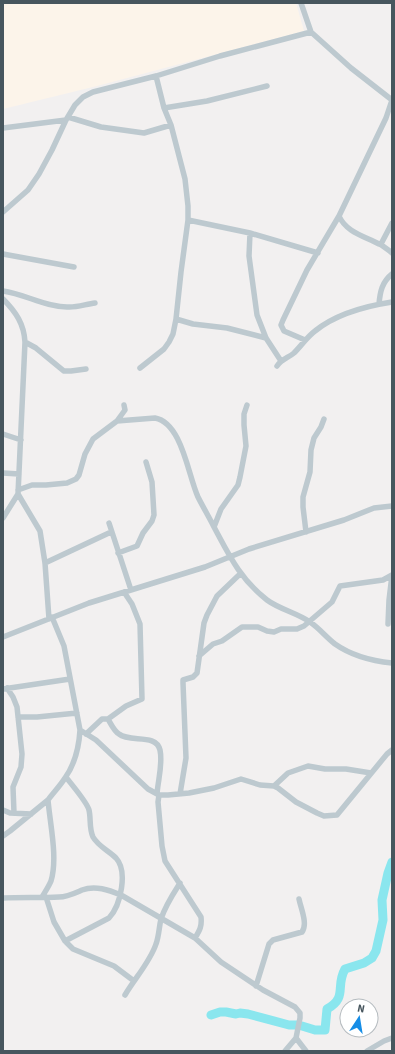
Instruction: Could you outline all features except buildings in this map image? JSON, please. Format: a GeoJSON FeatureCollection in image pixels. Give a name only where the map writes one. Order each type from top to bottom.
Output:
{"type":"FeatureCollection","features":[{"type":"Feature","properties":{"kind":"street"},"geometry":{"type":"LineString","coordinates":[[301,3],[311,32],[351,68],[392,100],[386,118],[339,216],[307,270],[281,325],[284,331],[288,334],[305,340]]}},
{"type":"Feature","properties":{"kind":"street"},"geometry":{"type":"LineString","coordinates":[[3,212],[28,190],[39,174],[75,105],[83,97],[93,92],[156,76],[220,56],[311,32]]}},
{"type":"Feature","properties":{"kind":"street"},"geometry":{"type":"LineString","coordinates":[[140,368],[164,349],[169,342],[176,319],[188,220],[185,179],[156,76]]}},
{"type":"Feature","properties":{"kind":"street"},"geometry":{"type":"LineString","coordinates":[[164,108],[214,100],[267,86]]}},
{"type":"Feature","properties":{"kind":"street"},"geometry":{"type":"LineString","coordinates":[[3,128],[67,119],[101,127],[144,133],[171,125]]}},
{"type":"Feature","properties":{"kind":"street"},"geometry":{"type":"LineString","coordinates":[[339,216],[344,225],[348,228],[361,236],[381,244],[392,253]]}},
{"type":"Feature","properties":{"kind":"street"},"geometry":{"type":"LineString","coordinates":[[188,220],[250,233],[318,253]]}},
{"type":"Feature","properties":{"kind":"street"},"geometry":{"type":"LineString","coordinates":[[381,244],[392,223]]}},
{"type":"Feature","properties":{"kind":"street"},"geometry":{"type":"LineString","coordinates":[[250,233],[249,256],[257,315],[266,338],[281,360]]}},
{"type":"Feature","properties":{"kind":"street"},"geometry":{"type":"LineString","coordinates":[[3,254],[74,267]]}},
{"type":"Feature","properties":{"kind":"street"},"geometry":{"type":"LineString","coordinates":[[379,304],[379,295],[382,286],[392,274]]}},
{"type":"Feature","properties":{"kind":"street"},"geometry":{"type":"LineString","coordinates":[[3,291],[66,308],[95,303]]}},
{"type":"Feature","properties":{"kind":"street"},"geometry":{"type":"LineString","coordinates":[[3,299],[13,309],[25,332],[18,492],[3,518]]}},
{"type":"Feature","properties":{"kind":"street"},"geometry":{"type":"LineString","coordinates":[[277,366],[281,360],[293,354],[315,330],[337,317],[379,304],[392,302]]}},
{"type":"Feature","properties":{"kind":"street"},"geometry":{"type":"LineString","coordinates":[[176,319],[193,324],[227,328],[266,338]]}},
{"type":"Feature","properties":{"kind":"street"},"geometry":{"type":"LineString","coordinates":[[25,342],[36,348],[64,371],[86,369]]}},
{"type":"Feature","properties":{"kind":"street"},"geometry":{"type":"LineString","coordinates":[[214,526],[221,509],[238,485],[246,446],[244,414],[247,404]]}},
{"type":"Feature","properties":{"kind":"street"},"geometry":{"type":"LineString","coordinates":[[18,492],[32,485],[67,483],[76,479],[85,454],[93,439],[117,421],[125,410],[124,405]]}},
{"type":"Feature","properties":{"kind":"street"},"geometry":{"type":"LineString","coordinates":[[117,421],[155,418],[169,424],[181,446],[198,496],[230,558],[240,574],[268,601],[310,621],[334,643],[346,651],[379,662],[392,663]]}},
{"type":"Feature","properties":{"kind":"street"},"geometry":{"type":"LineString","coordinates":[[306,532],[303,497],[310,472],[311,450],[314,438],[322,427],[324,420]]}},
{"type":"Feature","properties":{"kind":"street"},"geometry":{"type":"LineString","coordinates":[[3,434],[20,440]]}},
{"type":"Feature","properties":{"kind":"street"},"geometry":{"type":"LineString","coordinates":[[118,553],[137,546],[143,533],[153,518],[152,482],[146,462]]}},
{"type":"Feature","properties":{"kind":"street"},"geometry":{"type":"LineString","coordinates":[[3,473],[19,474]]}},
{"type":"Feature","properties":{"kind":"street"},"geometry":{"type":"LineString","coordinates":[[3,836],[48,800],[66,777],[76,758],[80,730],[64,646],[50,618],[46,563],[40,531],[18,492]]}},
{"type":"Feature","properties":{"kind":"street"},"geometry":{"type":"LineString","coordinates":[[3,637],[88,603],[205,567],[249,549],[306,532],[374,508],[392,506]]}},
{"type":"Feature","properties":{"kind":"street"},"geometry":{"type":"LineString","coordinates":[[109,523],[131,590]]}},
{"type":"Feature","properties":{"kind":"street"},"geometry":{"type":"LineString","coordinates":[[46,563],[111,532]]}},
{"type":"Feature","properties":{"kind":"street"},"geometry":{"type":"LineString","coordinates":[[180,794],[186,758],[183,680],[196,675],[204,623],[217,596],[240,574]]}},
{"type":"Feature","properties":{"kind":"street"},"geometry":{"type":"LineString","coordinates":[[199,656],[213,644],[222,641],[242,627],[258,627],[274,632],[280,629],[297,629],[310,621],[332,602],[340,586],[383,580],[392,575]]}},
{"type":"Feature","properties":{"kind":"street"},"geometry":{"type":"LineString","coordinates":[[388,624],[392,575]]}},
{"type":"Feature","properties":{"kind":"street"},"geometry":{"type":"LineString","coordinates":[[86,734],[102,719],[108,719],[126,706],[142,700],[140,624],[132,604],[124,592]]}},
{"type":"Feature","properties":{"kind":"street"},"geometry":{"type":"LineString","coordinates":[[5,689],[70,679]]}},
{"type":"Feature","properties":{"kind":"street"},"geometry":{"type":"LineString","coordinates":[[5,689],[13,697],[17,707],[22,754],[21,767],[13,787],[14,813]]}},
{"type":"Feature","properties":{"kind":"street"},"geometry":{"type":"LineString","coordinates":[[18,717],[37,717],[77,713]]}},
{"type":"Feature","properties":{"kind":"street"},"geometry":{"type":"LineString","coordinates":[[108,719],[121,736],[153,741],[157,744],[160,756],[158,802],[162,846],[165,861],[201,917],[201,929],[195,938]]}},
{"type":"Feature","properties":{"kind":"street"},"geometry":{"type":"LineString","coordinates":[[80,730],[105,748],[148,789],[158,794],[180,794],[214,788],[241,779],[260,785],[274,786],[281,789],[296,802],[317,814],[324,816],[337,815],[392,750]]}},
{"type":"Feature","properties":{"kind":"street"},"geometry":{"type":"LineString","coordinates":[[274,786],[288,773],[305,766],[325,769],[346,769],[371,773]]}},
{"type":"Feature","properties":{"kind":"street"},"geometry":{"type":"LineString","coordinates":[[65,941],[109,918],[117,907],[121,895],[122,873],[120,864],[116,858],[93,838],[88,806],[66,777]]}},
{"type":"Feature","properties":{"kind":"street"},"geometry":{"type":"LineString","coordinates":[[48,800],[54,868],[44,898],[54,922],[65,941],[73,949],[114,966],[134,981]]}},
{"type":"Feature","properties":{"kind":"street"},"geometry":{"type":"LineString","coordinates":[[3,810],[14,813],[31,814]]}},
{"type":"Feature","properties":{"kind":"street"},"geometry":{"type":"LineString","coordinates":[[125,995],[145,966],[156,944],[161,919],[171,897],[180,883]]}},
{"type":"Feature","properties":{"kind":"street"},"geometry":{"type":"LineString","coordinates":[[3,898],[61,897],[84,889],[94,888],[108,889],[121,895],[195,938],[221,962],[256,986],[295,1007],[300,1013],[300,1025],[296,1038],[285,1051]]}},
{"type":"Feature","properties":{"kind":"street"},"geometry":{"type":"LineString","coordinates":[[256,986],[269,944],[273,940],[302,932],[304,930],[299,899]]}},
{"type":"Feature","properties":{"kind":"street"},"geometry":{"type":"LineString","coordinates":[[296,1038],[306,1051]]}},
{"type":"Feature","properties":{"kind":"street"},"geometry":{"type":"LineString","coordinates":[[367,1051],[392,1038]]}},
{"type":"Feature","properties":{"kind":"shaded area"},"geometry":{"type":"Polygon","coordinates":[[[3,3],[296,3],[304,31],[97,86],[3,109],[3,3]]]}},
{"type":"Feature","properties":{"kind":"waterway"},"geometry":{"type":"LineString","coordinates":[[302,1026],[315,1030],[325,1030],[327,1009],[333,1005],[339,996],[342,975],[345,969],[364,963],[372,958],[376,951],[383,920],[382,900],[392,862]]}},
{"type":"Feature","properties":{"kind":"waterway"},"geometry":{"type":"LineString","coordinates":[[211,1015],[220,1012],[240,1013],[289,1025],[297,1025]]}}]}
